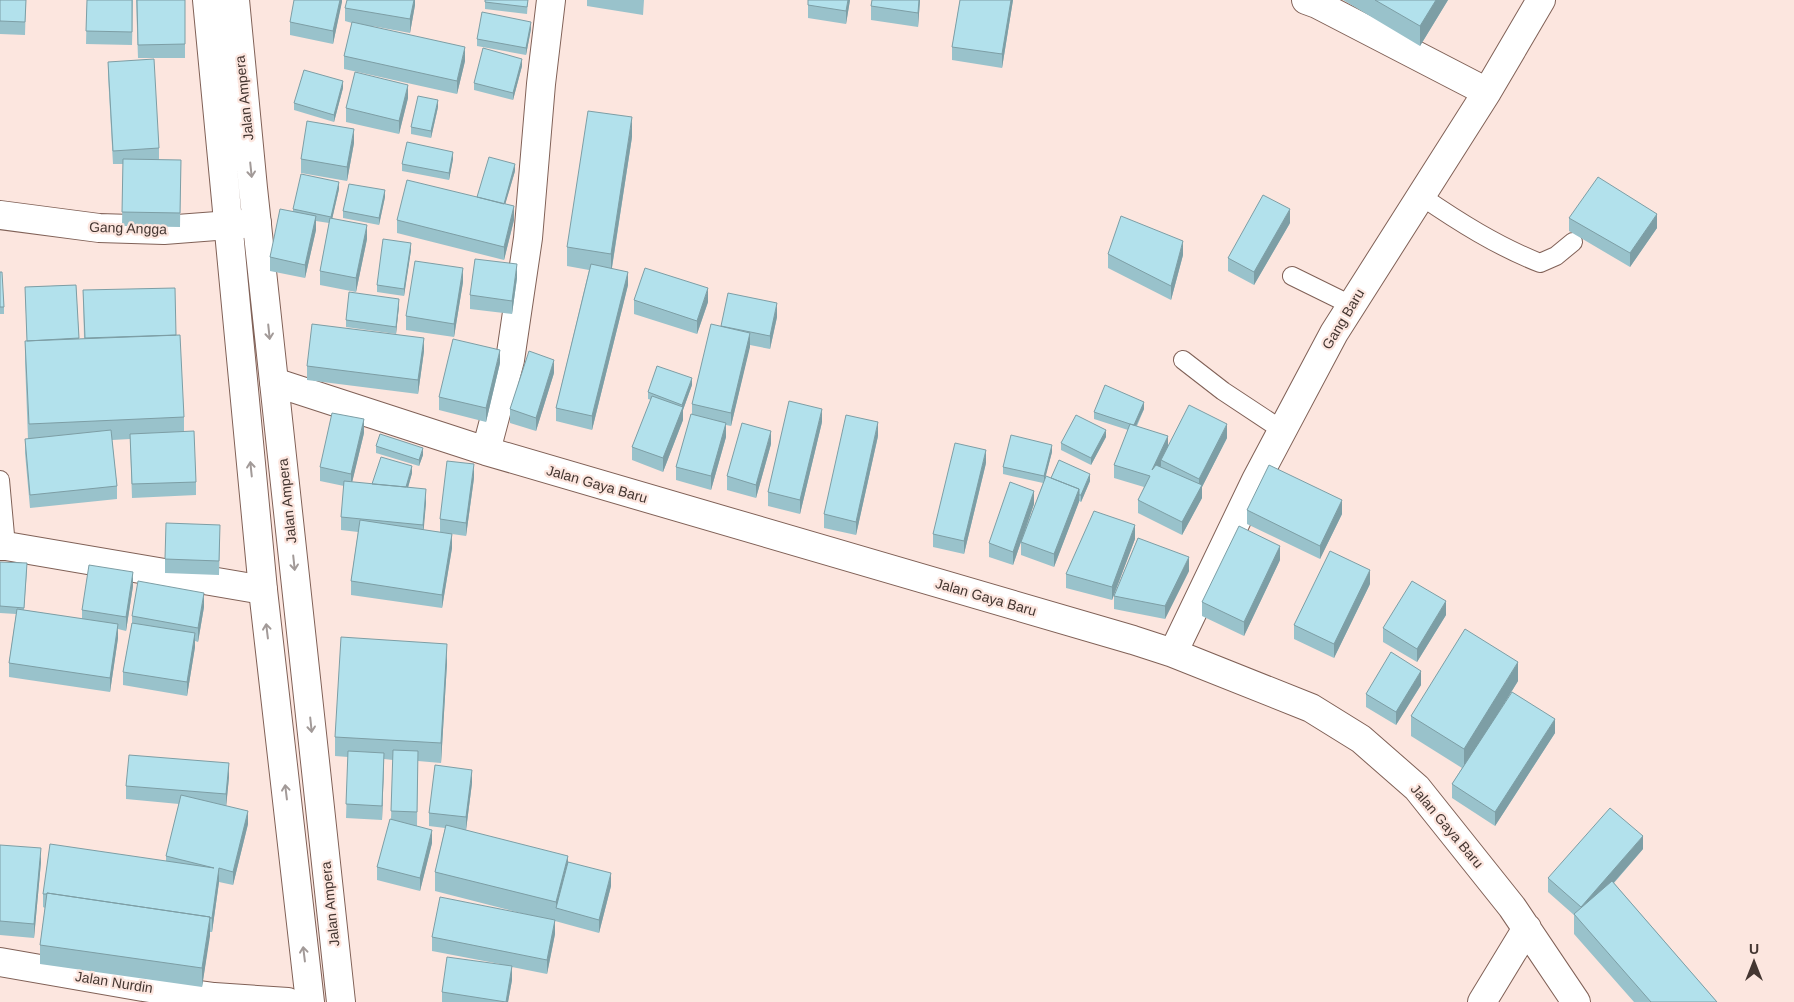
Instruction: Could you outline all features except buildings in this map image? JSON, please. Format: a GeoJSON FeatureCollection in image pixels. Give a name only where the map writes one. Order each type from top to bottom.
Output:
{"type":"FeatureCollection","features":[{"type":"Feature","properties":{"kind":"street","name":"Jalan Ampera"},"geometry":{"type":"LineString","coordinates":[[207,0],[263,590],[310,1002]]}},
{"type":"Feature","properties":{"kind":"street","name":"Jalan Ampera"},"geometry":{"type":"LineString","coordinates":[[234,0],[341,1002]]}},
{"type":"Feature","properties":{"kind":"street"},"geometry":{"type":"LineString","coordinates":[[486,451],[510,360],[528,238],[541,84],[551,0]]}},
{"type":"Feature","properties":{"kind":"street"},"geometry":{"type":"LineString","coordinates":[[1306,0],[1318,4],[1487,92]]}},
{"type":"Feature","properties":{"kind":"street","name":"Gang Baru"},"geometry":{"type":"LineString","coordinates":[[1173,654],[1256,480],[1334,333],[1487,92],[1541,0]]}},
{"type":"Feature","properties":{"kind":"street","name":"Gang Angga"},"geometry":{"type":"LineString","coordinates":[[0,216],[99,228],[164,230],[257,223]]}},
{"type":"Feature","properties":{"kind":"street","name":"Jalan Gaya Baru"},"geometry":{"type":"LineString","coordinates":[[274,382],[486,451],[1134,640],[1311,708],[1361,740],[1417,788],[1512,907],[1576,1002]]}},
{"type":"Feature","properties":{"kind":"street"},"geometry":{"type":"LineString","coordinates":[[3,546],[263,590]]}},
{"type":"Feature","properties":{"kind":"street"},"geometry":{"type":"LineString","coordinates":[[1482,1002],[1527,928]]}},
{"type":"Feature","properties":{"kind":"street","name":"Jalan Nurdin"},"geometry":{"type":"LineString","coordinates":[[0,962],[214,997],[288,1002]]}},
{"type":"Feature","properties":{"kind":"lane"},"geometry":{"type":"LineString","coordinates":[[1421,196],[1479,235],[1540,263],[1556,256],[1573,242]]}},
{"type":"Feature","properties":{"kind":"lane"},"geometry":{"type":"LineString","coordinates":[[1292,276],[1351,305]]}},
{"type":"Feature","properties":{"kind":"lane"},"geometry":{"type":"LineString","coordinates":[[1183,360],[1223,391],[1282,430]]}},
{"type":"Feature","properties":{"kind":"lane"},"geometry":{"type":"LineString","coordinates":[[0,480],[3,546]]}}]}
